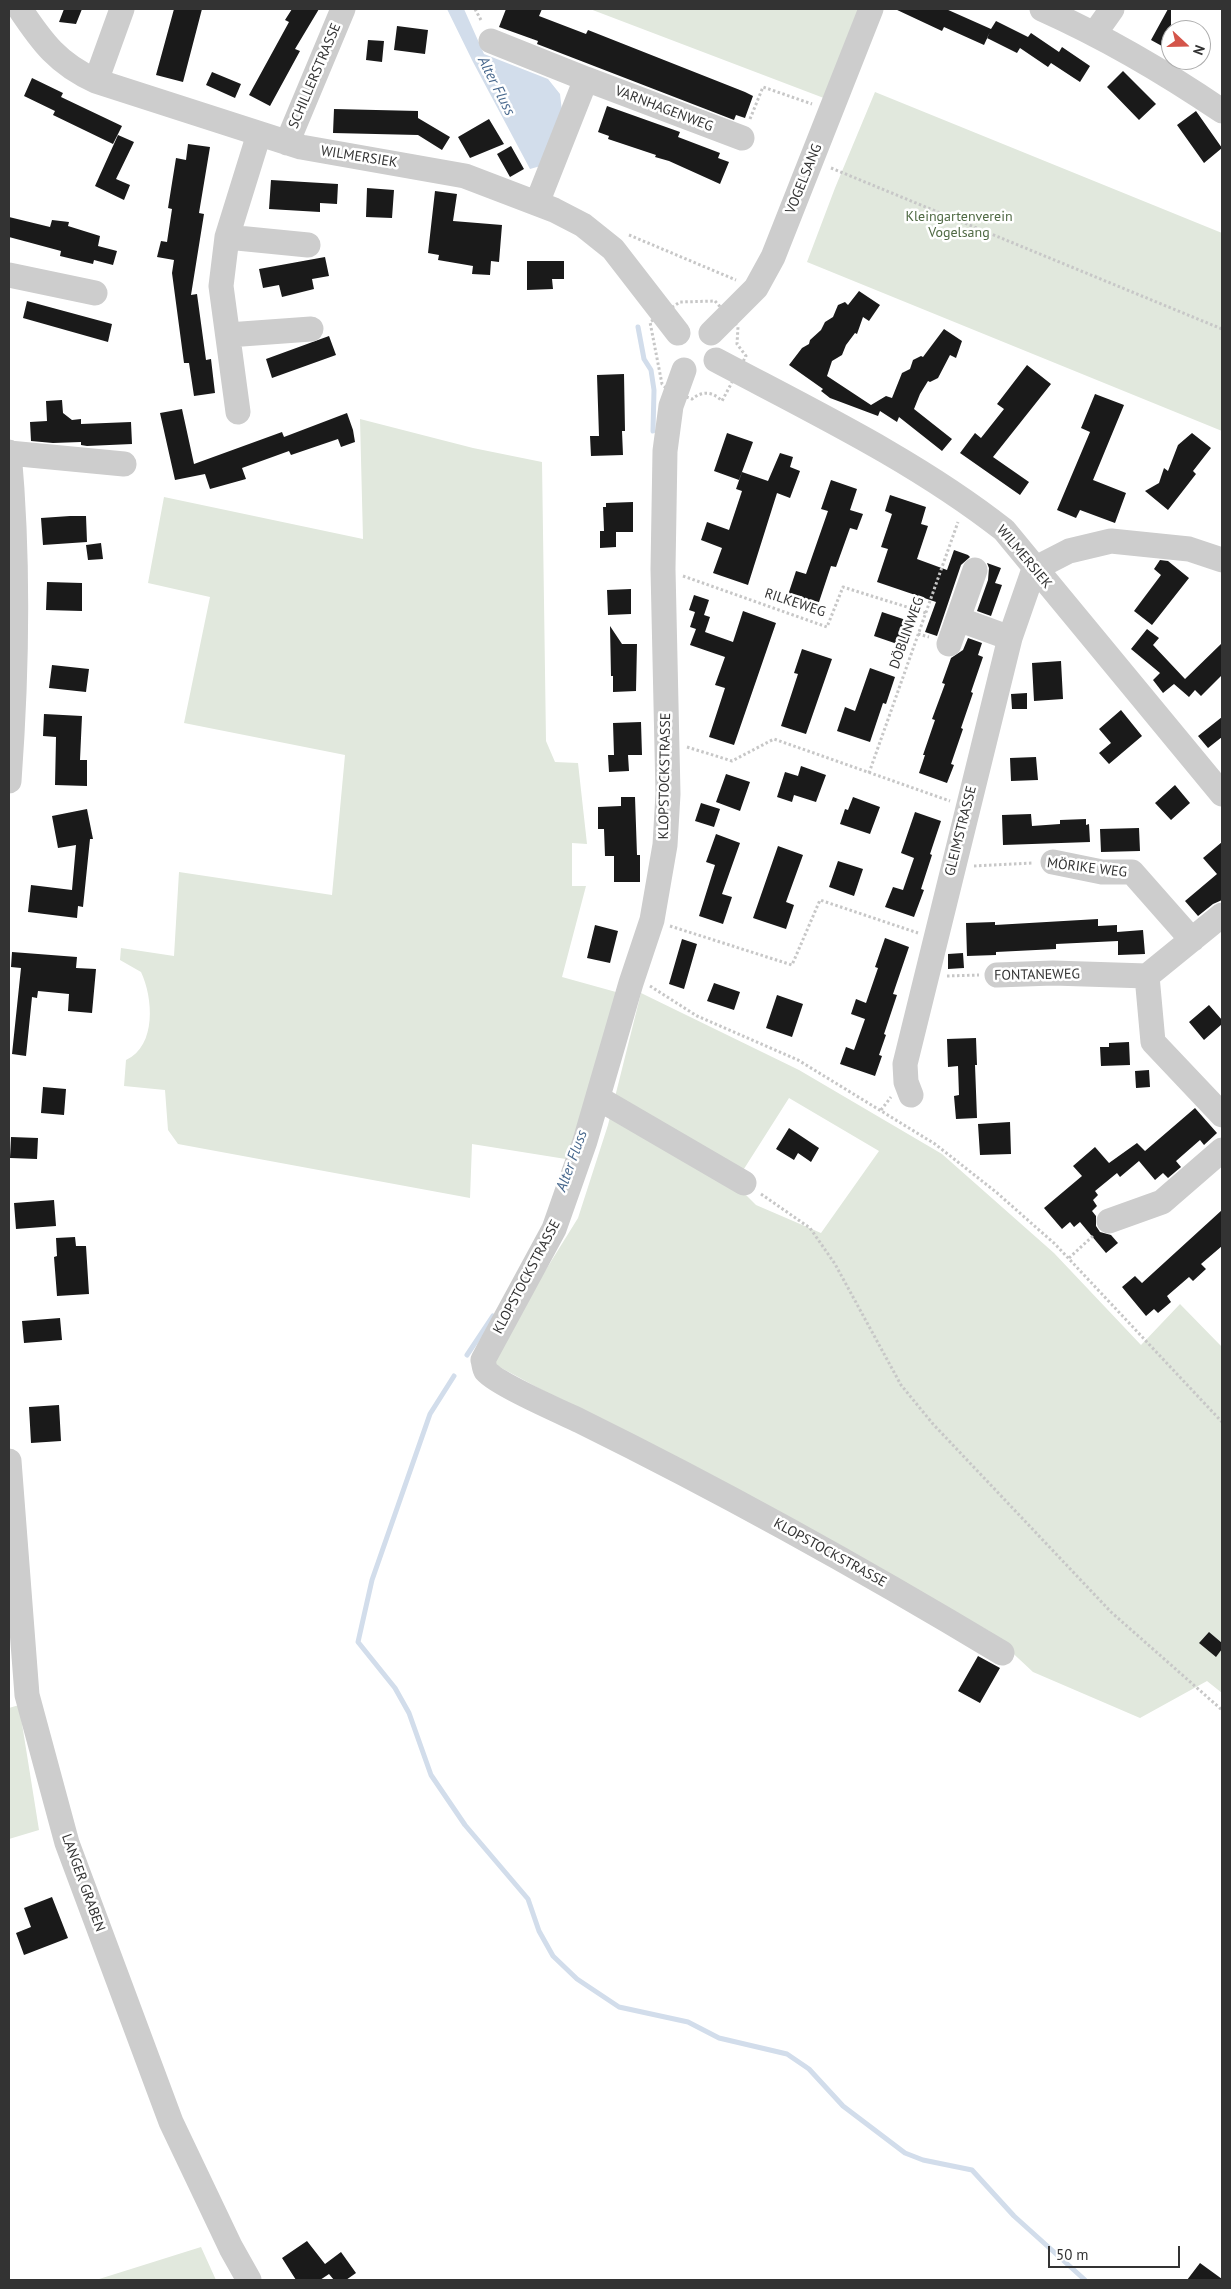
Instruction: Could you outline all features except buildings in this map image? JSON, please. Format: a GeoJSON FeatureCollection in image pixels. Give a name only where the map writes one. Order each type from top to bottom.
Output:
{"type":"FeatureCollection","features":[{"type":"Feature","properties":{"kind":"street","name":"WILMERSIEK"},"geometry":{"type":"LineString","coordinates":[[20,9],[56,56],[75,71],[96,81],[287,143],[316,150],[454,173],[537,203],[576,221],[607,244],[624,262],[678,333]]}},
{"type":"Feature","properties":{"kind":"street"},"geometry":{"type":"LineString","coordinates":[[96,81],[122,9]]}},
{"type":"Feature","properties":{"kind":"street","name":"SCHILLERSTRASSE"},"geometry":{"type":"LineString","coordinates":[[287,143],[343,9]]}},
{"type":"Feature","properties":{"kind":"street","name":"VOGELSANG"},"geometry":{"type":"LineString","coordinates":[[720,324],[756,288],[772,257],[871,9]]}},
{"type":"Feature","properties":{"kind":"street"},"geometry":{"type":"LineString","coordinates":[[1042,9],[1095,33],[1169,75],[1222,111]]}},
{"type":"Feature","properties":{"kind":"street"},"geometry":{"type":"LineString","coordinates":[[1095,33],[1112,9]]}},
{"type":"Feature","properties":{"kind":"street","name":"VARNHAGENWEG"},"geometry":{"type":"LineString","coordinates":[[491,41],[742,138]]}},
{"type":"Feature","properties":{"kind":"street"},"geometry":{"type":"LineString","coordinates":[[537,203],[586,79]]}},
{"type":"Feature","properties":{"kind":"street"},"geometry":{"type":"LineString","coordinates":[[238,412],[221,286],[227,237],[259,134]]}},
{"type":"Feature","properties":{"kind":"street"},"geometry":{"type":"LineString","coordinates":[[227,237],[308,245]]}},
{"type":"Feature","properties":{"kind":"street"},"geometry":{"type":"LineString","coordinates":[[9,275],[95,293]]}},
{"type":"Feature","properties":{"kind":"street"},"geometry":{"type":"LineString","coordinates":[[720,324],[716,360],[708,368],[700,372],[684,370],[676,362],[672,351],[673,343],[678,333],[691,326],[705,328],[720,324]]}},
{"type":"Feature","properties":{"kind":"street"},"geometry":{"type":"LineString","coordinates":[[228,335],[311,329]]}},
{"type":"Feature","properties":{"kind":"street","name":"WILMERSIEK"},"geometry":{"type":"LineString","coordinates":[[716,360],[876,446],[966,500],[1004,530],[1034,569],[1222,794]]}},
{"type":"Feature","properties":{"kind":"street","name":"KLOPSTOCKSTRASSE"},"geometry":{"type":"LineString","coordinates":[[684,370],[670,410],[665,451],[663,569],[668,794],[665,845],[652,920],[632,980],[598,1098],[554,1229],[483,1360],[486,1370],[511,1387],[660,1461],[790,1530],[899,1591],[1002,1653]]}},
{"type":"Feature","properties":{"kind":"street"},"geometry":{"type":"LineString","coordinates":[[9,781],[15,700],[13,499],[9,452],[124,464]]}},
{"type":"Feature","properties":{"kind":"street"},"geometry":{"type":"LineString","coordinates":[[1034,569],[1069,551],[1111,541],[1189,549],[1222,560]]}},
{"type":"Feature","properties":{"kind":"street","name":"GLEIMSTRASSE"},"geometry":{"type":"LineString","coordinates":[[911,1095],[906,1082],[905,1064],[952,867],[1010,638],[1034,569]]}},
{"type":"Feature","properties":{"kind":"street"},"geometry":{"type":"LineString","coordinates":[[949,644],[975,570]]}},
{"type":"Feature","properties":{"kind":"street"},"geometry":{"type":"LineString","coordinates":[[958,619],[1010,638]]}},
{"type":"Feature","properties":{"kind":"street","name":"MÖRIKE WEG"},"geometry":{"type":"LineString","coordinates":[[1053,862],[1102,872],[1132,872],[1192,940]]}},
{"type":"Feature","properties":{"kind":"street"},"geometry":{"type":"LineString","coordinates":[[1222,915],[1147,976],[1153,1042],[1222,1115]]}},
{"type":"Feature","properties":{"kind":"street","name":"FONTANEWEG"},"geometry":{"type":"LineString","coordinates":[[997,975],[1053,973],[1147,976]]}},
{"type":"Feature","properties":{"kind":"street"},"geometry":{"type":"LineString","coordinates":[[598,1098],[744,1183]]}},
{"type":"Feature","properties":{"kind":"street"},"geometry":{"type":"LineString","coordinates":[[1109,1221],[1162,1202],[1222,1150]]}},
{"type":"Feature","properties":{"kind":"street","name":"LANGER GRABEN"},"geometry":{"type":"LineString","coordinates":[[9,1461],[27,1695],[67,1843],[171,2122],[231,2248],[249,2280]]}},
{"type":"Feature","properties":{"kind":"path"},"geometry":{"type":"LineString","coordinates":[[742,138],[763,87],[831,111]]}},
{"type":"Feature","properties":{"kind":"path"},"geometry":{"type":"LineString","coordinates":[[812,160],[1222,328]]}},
{"type":"Feature","properties":{"kind":"path"},"geometry":{"type":"LineString","coordinates":[[625,234],[756,288]]}},
{"type":"Feature","properties":{"kind":"path"},"geometry":{"type":"LineString","coordinates":[[720,324],[738,327],[737,344],[746,356],[738,372]]}},
{"type":"Feature","properties":{"kind":"path","name":"DÖBLINWEG"},"geometry":{"type":"LineString","coordinates":[[869,772],[966,500]]}},
{"type":"Feature","properties":{"kind":"path","name":"RILKEWEG"},"geometry":{"type":"LineString","coordinates":[[663,569],[827,627],[843,587],[926,613]]}},
{"type":"Feature","properties":{"kind":"path"},"geometry":{"type":"LineString","coordinates":[[667,740],[732,761],[774,739],[967,807]]}},
{"type":"Feature","properties":{"kind":"path","name":"MÖRIKE WEG"},"geometry":{"type":"LineString","coordinates":[[952,867],[1053,862]]}},
{"type":"Feature","properties":{"kind":"path"},"geometry":{"type":"LineString","coordinates":[[652,920],[792,965],[820,900],[935,939]]}},
{"type":"Feature","properties":{"kind":"path","name":"FONTANEWEG"},"geometry":{"type":"LineString","coordinates":[[926,977],[997,975]]}},
{"type":"Feature","properties":{"kind":"path"},"geometry":{"type":"LineString","coordinates":[[632,980],[697,1016],[798,1060],[934,1144],[996,1192],[1069,1258],[1222,1422]]}},
{"type":"Feature","properties":{"kind":"path"},"geometry":{"type":"LineString","coordinates":[[744,1183],[810,1228],[835,1264],[901,1385],[933,1424],[1111,1612],[1222,1710]]}},
{"type":"Feature","properties":{"kind":"path"},"geometry":{"type":"LineString","coordinates":[[1069,1258],[1109,1221]]}},
{"type":"Feature","properties":{"kind":"green space"},"geometry":{"type":"Polygon","coordinates":[[[590,9],[863,9],[829,100],[590,9]]]}},
{"type":"Feature","properties":{"kind":"green space","name":"Kleingartenverein Vogelsang"},"geometry":{"type":"Polygon","coordinates":[[[875,92],[1222,233],[1222,431],[807,262],[875,92]]]}},
{"type":"Feature","properties":{"kind":"green space"},"geometry":{"type":"Polygon","coordinates":[[[360,419],[473,448],[542,462],[546,741],[555,762],[578,763],[587,844],[572,843],[572,886],[586,886],[562,977],[616,992],[572,1160],[472,1144],[470,1198],[178,1144],[168,1130],[165,1090],[124,1086],[126,1060],[136,1053],[148,1033],[150,1007],[141,972],[120,960],[121,948],[174,956],[179,872],[332,895],[345,755],[184,723],[210,597],[148,583],[164,497],[363,539],[360,419]]]}},
{"type":"Feature","properties":{"kind":"green space"},"geometry":{"type":"Polygon","coordinates":[[[641,993],[799,1070],[942,1154],[1054,1253],[1141,1345],[1180,1304],[1222,1347],[1222,1693],[1207,1681],[1140,1718],[1033,1672],[989,1631],[494,1364],[537,1284],[578,1218],[608,1125],[641,993]],[[789,1098],[742,1172],[733,1182],[756,1205],[821,1233],[879,1151],[789,1098]]]}},
{"type":"Feature","properties":{"kind":"green space"},"geometry":{"type":"Polygon","coordinates":[[[19,1705],[39,1830],[9,1839],[9,1708],[19,1705]]]}},
{"type":"Feature","properties":{"kind":"green space"},"geometry":{"type":"Polygon","coordinates":[[[201,2247],[216,2280],[96,2280],[201,2247]]]}},
{"type":"Feature","properties":{"kind":"water"},"geometry":{"type":"Polygon","coordinates":[[[447,9],[464,9],[484,54],[548,79],[560,94],[562,111],[544,165],[530,169],[447,9]]]}},
{"type":"Feature","properties":{"kind":"waterway","name":"Alter Fluss"},"geometry":{"type":"LineString","coordinates":[[638,327],[644,359],[651,370],[654,390],[653,431]]}},
{"type":"Feature","properties":{"kind":"waterway","name":"Alter Fluss"},"geometry":{"type":"LineString","coordinates":[[467,1355],[493,1316]]}},
{"type":"Feature","properties":{"kind":"waterway"},"geometry":{"type":"LineString","coordinates":[[454,1376],[430,1414],[372,1580],[358,1642],[395,1688],[409,1713],[431,1775],[465,1825],[528,1899],[539,1931],[553,1956],[577,1979],[619,2007],[688,2022],[719,2038],[787,2054],[809,2069],[843,2106],[905,2153],[923,2160],[972,2170],[1014,2216],[1085,2280]]}}]}
